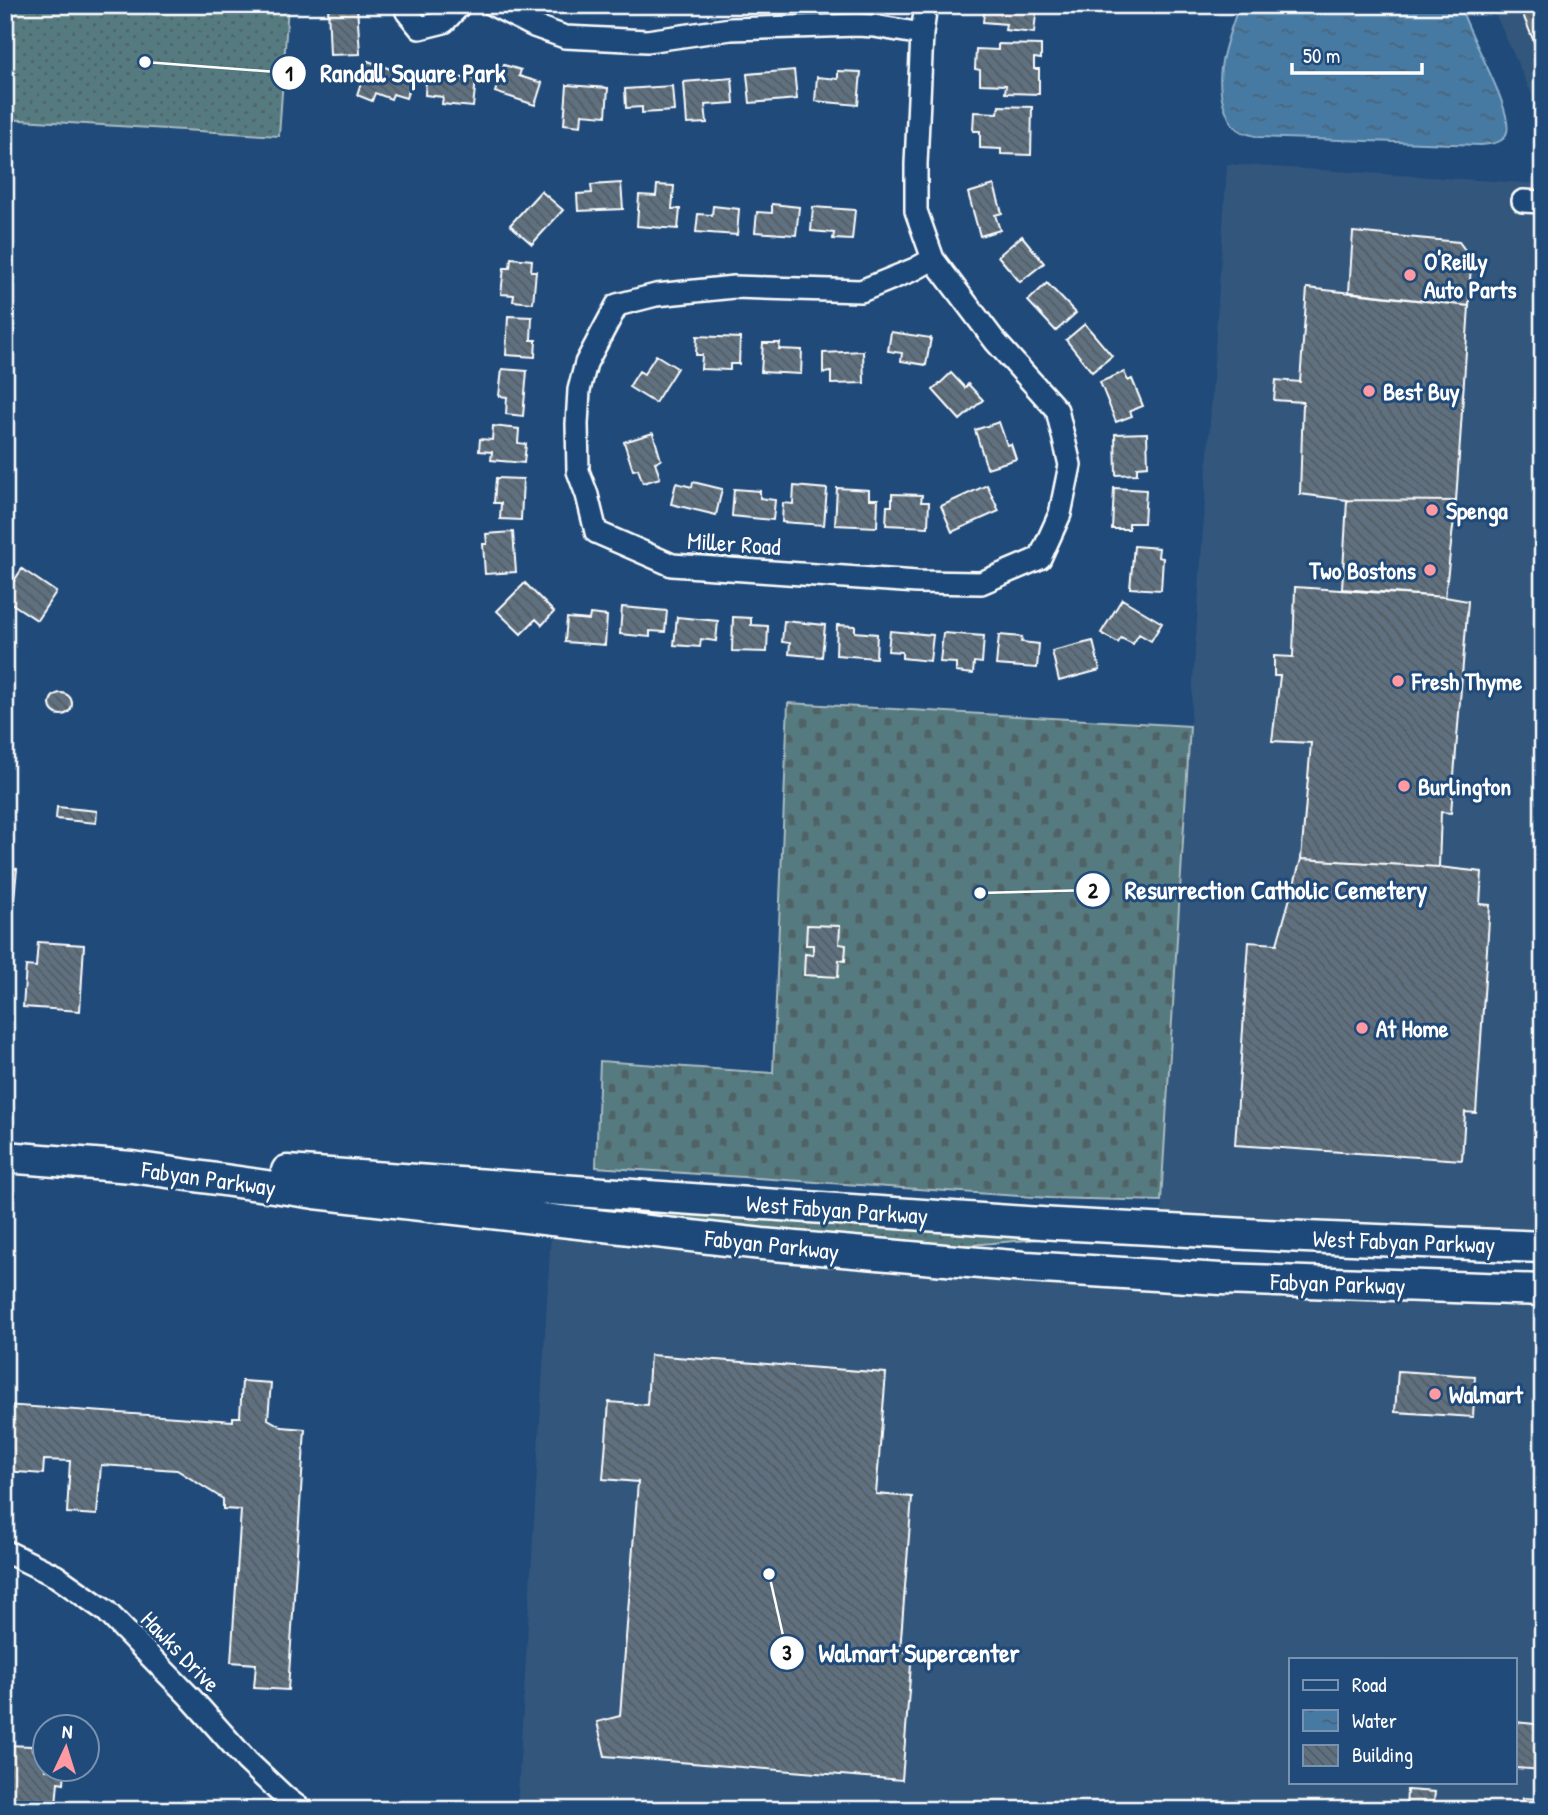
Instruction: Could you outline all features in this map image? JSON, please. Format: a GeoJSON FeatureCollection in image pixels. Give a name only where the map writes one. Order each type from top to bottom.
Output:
{"type":"FeatureCollection","features":[{"type":"Feature","properties":{"kind":"main road","name":"Fabyan Parkway"},"geometry":{"type":"LineString","coordinates":[[5,1157],[132,1167],[315,1193],[748,1243],[1026,1268],[1221,1279],[1543,1290]]}},
{"type":"Feature","properties":{"kind":"main road","name":"West Fabyan Parkway"},"geometry":{"type":"LineString","coordinates":[[132,1167],[301,1172],[1056,1224],[1305,1237],[1540,1245]]}},
{"type":"Feature","properties":{"kind":"street"},"geometry":{"type":"LineString","coordinates":[[410,5],[407,12],[420,28],[444,22],[460,5]]}},
{"type":"Feature","properties":{"kind":"street"},"geometry":{"type":"LineString","coordinates":[[493,5],[534,26],[565,37],[647,41],[731,29],[857,25],[922,34]]}},
{"type":"Feature","properties":{"kind":"street","name":"Miller Road"},"geometry":{"type":"LineString","coordinates":[[926,5],[922,34],[916,211],[933,259],[995,341],[1057,410],[1070,465],[1060,514],[1040,558],[981,583],[917,582],[672,565],[596,532],[578,471],[579,390],[586,363],[617,305],[656,295],[734,287],[861,291],[933,259]]}},
{"type":"Feature","properties":{"kind":"street","name":"Hawks Drive"},"geometry":{"type":"LineString","coordinates":[[5,1551],[56,1576],[106,1611],[247,1760],[302,1810]]}},
{"type":"Feature","properties":{"kind":"shaded area"},"geometry":{"type":"Polygon","coordinates":[[[1491,5],[1543,5],[1543,119],[1491,5]]]}},
{"type":"Feature","properties":{"kind":"shaded area"},"geometry":{"type":"Polygon","coordinates":[[[1227,164],[1543,184],[1543,1231],[1161,1215],[1227,164]]]}},
{"type":"Feature","properties":{"kind":"shaded area"},"geometry":{"type":"Polygon","coordinates":[[[551,1231],[1000,1282],[1543,1305],[1543,1810],[517,1810],[551,1231]]]}},
{"type":"Feature","properties":{"kind":"green space"},"geometry":{"type":"Polygon","coordinates":[[[5,5],[288,5],[279,136],[5,119],[5,5]]]}},
{"type":"Feature","properties":{"kind":"green space"},"geometry":{"type":"Polygon","coordinates":[[[788,703],[1190,726],[1161,1201],[1049,1198],[596,1167],[600,1061],[773,1073],[788,703]]]}},
{"type":"Feature","properties":{"kind":"green space"},"geometry":{"type":"Polygon","coordinates":[[[317,1180],[1039,1231],[1038,1239],[893,1252],[317,1180]]]}},
{"type":"Feature","properties":{"kind":"water"},"geometry":{"type":"Polygon","coordinates":[[[1239,5],[1460,5],[1497,89],[1507,121],[1507,132],[1503,139],[1496,143],[1480,145],[1258,137],[1242,132],[1228,118],[1220,84],[1226,44],[1239,5]]]}},
{"type":"Feature","properties":{"kind":"building"},"geometry":{"type":"Polygon","coordinates":[[[328,5],[357,5],[360,54],[330,55],[328,5]]]}},
{"type":"Feature","properties":{"kind":"building"},"geometry":{"type":"Polygon","coordinates":[[[983,5],[1037,5],[1034,33],[1005,30],[1006,24],[983,22],[983,5]]]}},
{"type":"Feature","properties":{"kind":"building"},"geometry":{"type":"Polygon","coordinates":[[[1519,5],[1543,5],[1543,64],[1519,5]]]}},
{"type":"Feature","properties":{"kind":"building"},"geometry":{"type":"Polygon","coordinates":[[[998,44],[1041,45],[1041,59],[1034,58],[1034,69],[1039,69],[1039,94],[1005,93],[1006,85],[980,84],[980,70],[975,69],[976,49],[998,50],[998,44]]]}},
{"type":"Feature","properties":{"kind":"building"},"geometry":{"type":"Polygon","coordinates":[[[368,61],[413,77],[406,98],[393,94],[391,99],[375,93],[372,101],[357,95],[368,61]]]}},
{"type":"Feature","properties":{"kind":"building"},"geometry":{"type":"Polygon","coordinates":[[[504,65],[521,70],[519,76],[542,83],[535,105],[495,92],[504,65]]]}},
{"type":"Feature","properties":{"kind":"building"},"geometry":{"type":"Polygon","coordinates":[[[794,70],[797,99],[750,103],[747,74],[794,70]]]}},
{"type":"Feature","properties":{"kind":"building"},"geometry":{"type":"Polygon","coordinates":[[[838,71],[861,72],[858,105],[815,101],[817,77],[838,79],[838,71]]]}},
{"type":"Feature","properties":{"kind":"building"},"geometry":{"type":"Polygon","coordinates":[[[426,75],[476,79],[473,107],[442,104],[443,97],[425,95],[426,75]]]}},
{"type":"Feature","properties":{"kind":"building"},"geometry":{"type":"Polygon","coordinates":[[[732,78],[734,103],[705,105],[707,123],[687,124],[684,82],[732,78]]]}},
{"type":"Feature","properties":{"kind":"building"},"geometry":{"type":"Polygon","coordinates":[[[567,85],[608,88],[606,116],[582,114],[581,126],[564,124],[567,85]]]}},
{"type":"Feature","properties":{"kind":"building"},"geometry":{"type":"Polygon","coordinates":[[[672,86],[674,111],[642,113],[642,107],[626,108],[625,89],[672,86]]]}},
{"type":"Feature","properties":{"kind":"building"},"geometry":{"type":"Polygon","coordinates":[[[999,106],[1032,107],[1031,155],[1001,154],[1001,149],[980,148],[980,131],[973,131],[974,112],[998,113],[999,106]]]}},
{"type":"Feature","properties":{"kind":"building"},"geometry":{"type":"Polygon","coordinates":[[[621,183],[623,209],[578,211],[577,194],[592,193],[591,185],[621,183]]]}},
{"type":"Feature","properties":{"kind":"building"},"geometry":{"type":"Polygon","coordinates":[[[657,185],[674,186],[672,209],[680,209],[678,229],[637,226],[639,195],[656,196],[657,185]]]}},
{"type":"Feature","properties":{"kind":"building"},"geometry":{"type":"Polygon","coordinates":[[[994,185],[1002,213],[995,215],[1000,230],[980,236],[968,193],[994,185]]]}},
{"type":"Feature","properties":{"kind":"building"},"geometry":{"type":"Polygon","coordinates":[[[541,191],[563,210],[532,244],[510,225],[541,191]]]}},
{"type":"Feature","properties":{"kind":"building"},"geometry":{"type":"Polygon","coordinates":[[[772,204],[799,207],[796,235],[755,232],[757,212],[772,213],[772,204]]]}},
{"type":"Feature","properties":{"kind":"building"},"geometry":{"type":"Polygon","coordinates":[[[713,206],[739,209],[737,235],[696,232],[698,214],[712,215],[713,206]]]}},
{"type":"Feature","properties":{"kind":"building"},"geometry":{"type":"Polygon","coordinates":[[[813,207],[855,210],[852,240],[833,239],[834,233],[811,231],[813,207]]]}},
{"type":"Feature","properties":{"kind":"building","name":"O'Reilly Auto Parts"},"geometry":{"type":"Polygon","coordinates":[[[1353,232],[1459,242],[1471,258],[1469,306],[1349,292],[1353,232]]]}},
{"type":"Feature","properties":{"kind":"building"},"geometry":{"type":"Polygon","coordinates":[[[1022,236],[1044,263],[1020,282],[998,256],[1022,236]]]}},
{"type":"Feature","properties":{"kind":"building"},"geometry":{"type":"Polygon","coordinates":[[[511,258],[532,260],[531,271],[536,271],[533,303],[513,301],[514,295],[501,294],[504,268],[510,268],[511,258]]]}},
{"type":"Feature","properties":{"kind":"building"},"geometry":{"type":"Polygon","coordinates":[[[1047,283],[1076,313],[1056,331],[1028,301],[1047,283]]]}},
{"type":"Feature","properties":{"kind":"building","name":"Best Buy"},"geometry":{"type":"Polygon","coordinates":[[[1307,288],[1469,306],[1456,501],[1347,500],[1300,494],[1303,402],[1274,400],[1276,380],[1300,382],[1307,288]]]}},
{"type":"Feature","properties":{"kind":"building"},"geometry":{"type":"Polygon","coordinates":[[[508,316],[532,317],[531,340],[536,340],[535,357],[506,355],[508,316]]]}},
{"type":"Feature","properties":{"kind":"building"},"geometry":{"type":"Polygon","coordinates":[[[1085,324],[1112,356],[1092,372],[1066,340],[1085,324]]]}},
{"type":"Feature","properties":{"kind":"building"},"geometry":{"type":"Polygon","coordinates":[[[891,332],[931,338],[926,365],[901,361],[902,353],[888,351],[891,332]]]}},
{"type":"Feature","properties":{"kind":"building"},"geometry":{"type":"Polygon","coordinates":[[[697,336],[740,338],[739,364],[730,364],[730,370],[701,369],[702,355],[696,355],[697,336]]]}},
{"type":"Feature","properties":{"kind":"building"},"geometry":{"type":"Polygon","coordinates":[[[763,343],[780,343],[779,349],[802,350],[801,374],[761,372],[763,343]]]}},
{"type":"Feature","properties":{"kind":"building"},"geometry":{"type":"Polygon","coordinates":[[[863,351],[864,383],[831,384],[831,372],[823,373],[823,353],[863,351]]]}},
{"type":"Feature","properties":{"kind":"building"},"geometry":{"type":"Polygon","coordinates":[[[656,355],[677,368],[655,403],[629,387],[639,371],[644,374],[656,355]]]}},
{"type":"Feature","properties":{"kind":"building"},"geometry":{"type":"Polygon","coordinates":[[[502,369],[527,371],[523,416],[506,414],[507,397],[499,396],[502,369]]]}},
{"type":"Feature","properties":{"kind":"building"},"geometry":{"type":"Polygon","coordinates":[[[1124,372],[1128,381],[1132,379],[1143,406],[1130,411],[1132,416],[1116,422],[1100,382],[1124,372]]]}},
{"type":"Feature","properties":{"kind":"building"},"geometry":{"type":"Polygon","coordinates":[[[951,373],[965,388],[968,384],[983,400],[960,420],[933,390],[951,373]]]}},
{"type":"Feature","properties":{"kind":"building"},"geometry":{"type":"Polygon","coordinates":[[[999,422],[1007,445],[1011,444],[1016,459],[987,468],[975,430],[999,422]]]}},
{"type":"Feature","properties":{"kind":"building"},"geometry":{"type":"Polygon","coordinates":[[[493,426],[519,429],[518,443],[526,444],[524,463],[491,460],[492,452],[479,451],[480,439],[492,440],[493,426]]]}},
{"type":"Feature","properties":{"kind":"building"},"geometry":{"type":"Polygon","coordinates":[[[653,433],[661,460],[655,462],[660,478],[643,483],[638,469],[633,470],[624,442],[653,433]]]}},
{"type":"Feature","properties":{"kind":"building"},"geometry":{"type":"Polygon","coordinates":[[[1147,433],[1148,466],[1137,467],[1137,474],[1116,475],[1115,434],[1147,433]]]}},
{"type":"Feature","properties":{"kind":"building"},"geometry":{"type":"Polygon","coordinates":[[[496,478],[523,479],[521,520],[500,519],[501,503],[494,503],[496,478]]]}},
{"type":"Feature","properties":{"kind":"building"},"geometry":{"type":"Polygon","coordinates":[[[693,482],[722,489],[716,515],[671,504],[676,483],[692,487],[693,482]]]}},
{"type":"Feature","properties":{"kind":"building"},"geometry":{"type":"Polygon","coordinates":[[[987,485],[999,511],[952,532],[941,506],[987,485]]]}},
{"type":"Feature","properties":{"kind":"building"},"geometry":{"type":"Polygon","coordinates":[[[794,486],[827,489],[824,525],[782,522],[783,503],[793,504],[794,486]]]}},
{"type":"Feature","properties":{"kind":"building"},"geometry":{"type":"Polygon","coordinates":[[[837,488],[869,490],[869,499],[878,499],[877,527],[835,525],[837,488]]]}},
{"type":"Feature","properties":{"kind":"building"},"geometry":{"type":"Polygon","coordinates":[[[1114,488],[1146,490],[1144,523],[1129,523],[1129,529],[1112,529],[1114,488]]]}},
{"type":"Feature","properties":{"kind":"building"},"geometry":{"type":"Polygon","coordinates":[[[734,489],[760,491],[760,498],[775,500],[773,520],[732,516],[734,489]]]}},
{"type":"Feature","properties":{"kind":"building"},"geometry":{"type":"Polygon","coordinates":[[[892,494],[922,495],[921,502],[929,502],[928,527],[886,525],[887,506],[892,506],[892,494]]]}},
{"type":"Feature","properties":{"kind":"building"},"geometry":{"type":"Polygon","coordinates":[[[1347,500],[1456,501],[1445,597],[1342,589],[1347,500]]]}},
{"type":"Feature","properties":{"kind":"building"},"geometry":{"type":"Polygon","coordinates":[[[513,532],[516,572],[485,574],[483,544],[487,544],[486,534],[513,532]]]}},
{"type":"Feature","properties":{"kind":"building"},"geometry":{"type":"Polygon","coordinates":[[[1134,546],[1159,548],[1158,557],[1163,558],[1161,590],[1130,588],[1134,546]]]}},
{"type":"Feature","properties":{"kind":"building"},"geometry":{"type":"Polygon","coordinates":[[[22,569],[56,592],[37,620],[5,599],[5,594],[22,569]]]}},
{"type":"Feature","properties":{"kind":"building"},"geometry":{"type":"Polygon","coordinates":[[[525,583],[554,612],[542,625],[536,619],[521,634],[497,611],[525,583]]]}},
{"type":"Feature","properties":{"kind":"building"},"geometry":{"type":"Polygon","coordinates":[[[1295,587],[1445,597],[1468,601],[1451,813],[1441,812],[1439,867],[1301,859],[1311,743],[1272,741],[1280,676],[1274,676],[1274,656],[1293,657],[1295,587]]]}},
{"type":"Feature","properties":{"kind":"building"},"geometry":{"type":"Polygon","coordinates":[[[1122,599],[1162,623],[1151,641],[1139,634],[1133,644],[1121,638],[1118,643],[1101,633],[1122,599]]]}},
{"type":"Feature","properties":{"kind":"building"},"geometry":{"type":"Polygon","coordinates":[[[622,607],[667,611],[665,632],[650,631],[650,637],[620,634],[622,607]]]}},
{"type":"Feature","properties":{"kind":"building"},"geometry":{"type":"Polygon","coordinates":[[[590,614],[607,616],[605,645],[565,642],[567,618],[589,620],[590,614]]]}},
{"type":"Feature","properties":{"kind":"building"},"geometry":{"type":"Polygon","coordinates":[[[677,617],[718,621],[716,641],[701,639],[700,647],[674,645],[677,617]]]}},
{"type":"Feature","properties":{"kind":"building"},"geometry":{"type":"Polygon","coordinates":[[[733,617],[751,618],[751,625],[768,626],[767,652],[732,651],[733,617]]]}},
{"type":"Feature","properties":{"kind":"building"},"geometry":{"type":"Polygon","coordinates":[[[784,621],[825,625],[822,657],[789,654],[790,643],[782,642],[784,621]]]}},
{"type":"Feature","properties":{"kind":"building"},"geometry":{"type":"Polygon","coordinates":[[[837,625],[855,626],[855,632],[877,634],[876,658],[836,655],[837,625]]]}},
{"type":"Feature","properties":{"kind":"building"},"geometry":{"type":"Polygon","coordinates":[[[890,631],[933,635],[930,661],[902,658],[902,652],[888,651],[890,631]]]}},
{"type":"Feature","properties":{"kind":"building"},"geometry":{"type":"Polygon","coordinates":[[[943,633],[984,636],[982,663],[974,662],[973,674],[956,672],[956,663],[940,662],[943,633]]]}},
{"type":"Feature","properties":{"kind":"building"},"geometry":{"type":"Polygon","coordinates":[[[999,635],[1022,637],[1021,642],[1039,644],[1037,668],[996,665],[999,635]]]}},
{"type":"Feature","properties":{"kind":"building"},"geometry":{"type":"Polygon","coordinates":[[[1093,641],[1100,670],[1059,681],[1052,651],[1093,641]]]}},
{"type":"Feature","properties":{"kind":"building"},"geometry":{"type":"Polygon","coordinates":[[[61,693],[69,696],[72,704],[69,712],[61,715],[53,712],[50,704],[53,696],[61,693]]]}},
{"type":"Feature","properties":{"kind":"building"},"geometry":{"type":"Polygon","coordinates":[[[57,807],[97,811],[96,823],[56,819],[57,807]]]}},
{"type":"Feature","properties":{"kind":"building","name":"At Home"},"geometry":{"type":"Polygon","coordinates":[[[1301,859],[1482,872],[1480,904],[1490,905],[1476,1113],[1465,1112],[1462,1160],[1235,1145],[1249,942],[1277,944],[1301,859]]]}},
{"type":"Feature","properties":{"kind":"building"},"geometry":{"type":"Polygon","coordinates":[[[5,868],[17,869],[10,936],[5,935],[5,868]]]}},
{"type":"Feature","properties":{"kind":"building"},"geometry":{"type":"Polygon","coordinates":[[[807,925],[840,926],[839,944],[846,945],[845,961],[839,960],[838,977],[804,975],[805,954],[813,955],[813,945],[806,945],[807,925]]]}},
{"type":"Feature","properties":{"kind":"building"},"geometry":{"type":"Polygon","coordinates":[[[38,942],[84,945],[80,1011],[23,1007],[26,966],[36,967],[38,942]]]}},
{"type":"Feature","properties":{"kind":"building"},"geometry":{"type":"Polygon","coordinates":[[[5,1005],[11,1006],[8,1036],[5,1036],[5,1005]]]}},
{"type":"Feature","properties":{"kind":"building"},"geometry":{"type":"Polygon","coordinates":[[[650,1355],[886,1373],[876,1494],[912,1497],[900,1651],[912,1652],[902,1780],[605,1756],[597,1722],[620,1716],[638,1482],[603,1479],[609,1402],[647,1405],[650,1355]]]}},
{"type":"Feature","properties":{"kind":"building","name":"Walmart"},"geometry":{"type":"Polygon","coordinates":[[[1398,1371],[1475,1376],[1473,1417],[1395,1412],[1398,1371]]]}},
{"type":"Feature","properties":{"kind":"building"},"geometry":{"type":"Polygon","coordinates":[[[242,1381],[271,1383],[268,1419],[282,1427],[305,1429],[288,1690],[254,1688],[256,1664],[231,1662],[241,1510],[223,1509],[223,1499],[177,1470],[101,1465],[97,1515],[67,1513],[70,1461],[44,1460],[43,1474],[5,1471],[5,1405],[233,1421],[233,1417],[240,1417],[242,1381]]]}},
{"type":"Feature","properties":{"kind":"building"},"geometry":{"type":"Polygon","coordinates":[[[1516,1722],[1543,1725],[1543,1770],[1516,1768],[1516,1722]]]}},
{"type":"Feature","properties":{"kind":"building"},"geometry":{"type":"Polygon","coordinates":[[[5,1745],[32,1746],[32,1784],[58,1784],[56,1805],[45,1804],[45,1808],[34,1807],[34,1803],[25,1803],[25,1807],[5,1805],[5,1745]]]}},
{"type":"Feature","properties":{"kind":"building"},"geometry":{"type":"Polygon","coordinates":[[[1407,1790],[1435,1792],[1434,1802],[1522,1808],[1523,1798],[1543,1799],[1543,1810],[1406,1810],[1407,1790]]]}},
{"type":"Feature","properties":{"kind":"place","name":"Randall Square Park"},"geometry":{"type":"Point","coordinates":[145,62]}},
{"type":"Feature","properties":{"kind":"place","name":"O'Reilly Auto Parts"},"geometry":{"type":"Point","coordinates":[1410,275]}},
{"type":"Feature","properties":{"kind":"place","name":"Best Buy"},"geometry":{"type":"Point","coordinates":[1369,391]}},
{"type":"Feature","properties":{"kind":"place","name":"Spenga"},"geometry":{"type":"Point","coordinates":[1432,510]}},
{"type":"Feature","properties":{"kind":"place","name":"Two Bostons"},"geometry":{"type":"Point","coordinates":[1430,570]}},
{"type":"Feature","properties":{"kind":"place","name":"Fresh Thyme"},"geometry":{"type":"Point","coordinates":[1398,681]}},
{"type":"Feature","properties":{"kind":"place","name":"Burlington"},"geometry":{"type":"Point","coordinates":[1404,786]}},
{"type":"Feature","properties":{"kind":"place","name":"Resurrection Catholic Cemetery"},"geometry":{"type":"Point","coordinates":[980,893]}},
{"type":"Feature","properties":{"kind":"place","name":"At Home"},"geometry":{"type":"Point","coordinates":[1362,1028]}},
{"type":"Feature","properties":{"kind":"place","name":"Walmart"},"geometry":{"type":"Point","coordinates":[1435,1394]}},
{"type":"Feature","properties":{"kind":"place","name":"Walmart Supercenter"},"geometry":{"type":"Point","coordinates":[769,1574]}}]}
